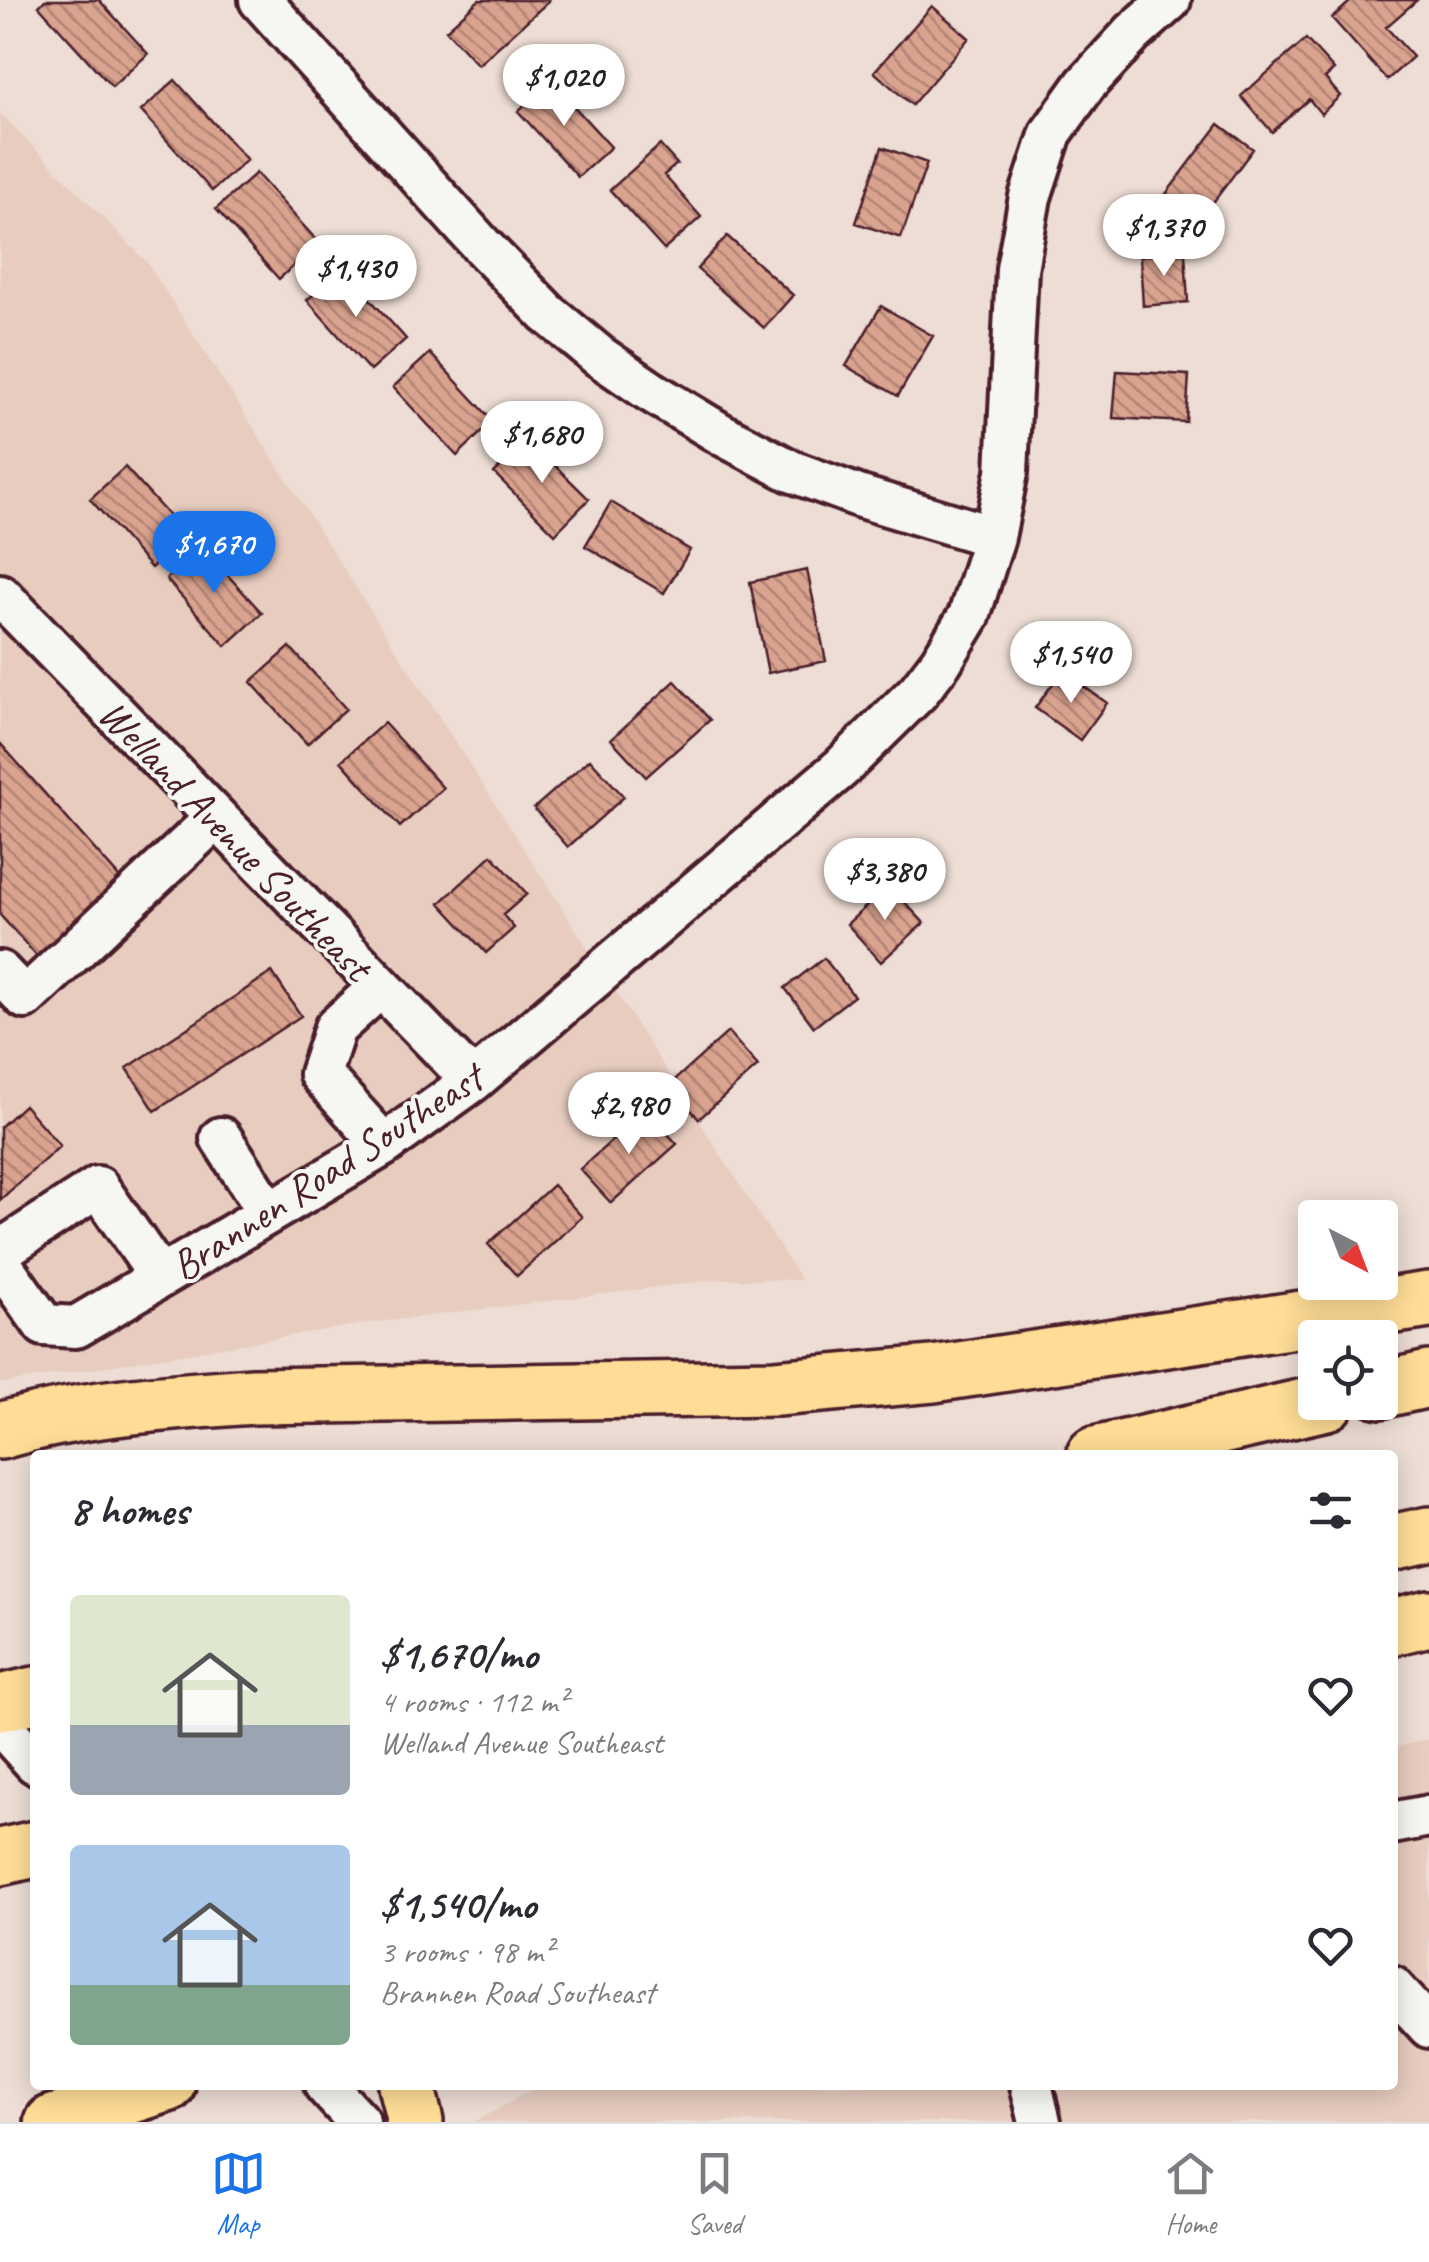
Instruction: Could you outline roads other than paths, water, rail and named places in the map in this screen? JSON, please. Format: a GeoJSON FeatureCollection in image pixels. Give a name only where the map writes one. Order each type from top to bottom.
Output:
{"type":"FeatureCollection","features":[{"type":"Feature","properties":{"kind":"highway"},"geometry":{"type":"LineString","coordinates":[[0,1431],[78,1413],[253,1396],[776,1388],[933,1374],[1429,1300]]}},
{"type":"Feature","properties":{"kind":"highway"},"geometry":{"type":"LineString","coordinates":[[1398,1386],[1429,1379]]}},
{"type":"Feature","properties":{"kind":"highway"},"geometry":{"type":"LineString","coordinates":[[1117,1450],[1298,1408]]}},
{"type":"Feature","properties":{"kind":"highway"},"geometry":{"type":"LineString","coordinates":[[1398,1543],[1429,1535]]}},
{"type":"Feature","properties":{"kind":"highway"},"geometry":{"type":"LineString","coordinates":[[1398,1626],[1429,1618]]}},
{"type":"Feature","properties":{"kind":"highway"},"geometry":{"type":"LineString","coordinates":[[0,1704],[30,1697]]}},
{"type":"Feature","properties":{"kind":"highway"},"geometry":{"type":"LineString","coordinates":[[0,1857],[30,1850]]}},
{"type":"Feature","properties":{"kind":"highway"},"geometry":{"type":"LineString","coordinates":[[407,2090],[415,2122]]}},
{"type":"Feature","properties":{"kind":"main road"},"geometry":{"type":"LineString","coordinates":[[52,2122],[152,2090]]}},
{"type":"Feature","properties":{"kind":"street","name":"Brannen Road Southeast"},"geometry":{"type":"LineString","coordinates":[[0,1263],[44,1325],[76,1327],[384,1145],[473,1082],[841,768],[918,692],[968,616],[994,537],[1007,472],[1018,269],[1030,197],[1052,133],[1077,96],[1133,33],[1170,0]]}},
{"type":"Feature","properties":{"kind":"street"},"geometry":{"type":"LineString","coordinates":[[273,4],[482,246],[546,312],[599,356],[650,392],[791,471],[860,497],[994,537]]}},
{"type":"Feature","properties":{"kind":"street","name":"Welland Avenue Southeast"},"geometry":{"type":"LineString","coordinates":[[0,595],[473,1082]]}},
{"type":"Feature","properties":{"kind":"street"},"geometry":{"type":"LineString","coordinates":[[0,972],[25,998],[216,818]]}},
{"type":"Feature","properties":{"kind":"street"},"geometry":{"type":"LineString","coordinates":[[380,987],[336,1028],[320,1074],[384,1145]]}},
{"type":"Feature","properties":{"kind":"street"},"geometry":{"type":"LineString","coordinates":[[221,1138],[269,1213]]}},
{"type":"Feature","properties":{"kind":"street"},"geometry":{"type":"LineString","coordinates":[[0,1251],[98,1186],[160,1277]]}},
{"type":"Feature","properties":{"kind":"street"},"geometry":{"type":"LineString","coordinates":[[0,1724],[30,1757]]}},
{"type":"Feature","properties":{"kind":"street"},"geometry":{"type":"LineString","coordinates":[[1398,1822],[1429,1816]]}},
{"type":"Feature","properties":{"kind":"street"},"geometry":{"type":"LineString","coordinates":[[1398,1993],[1429,2027]]}},
{"type":"Feature","properties":{"kind":"street"},"geometry":{"type":"LineString","coordinates":[[330,2090],[360,2122]]}},
{"type":"Feature","properties":{"kind":"street"},"geometry":{"type":"LineString","coordinates":[[1031,2090],[1040,2122]]}}]}
